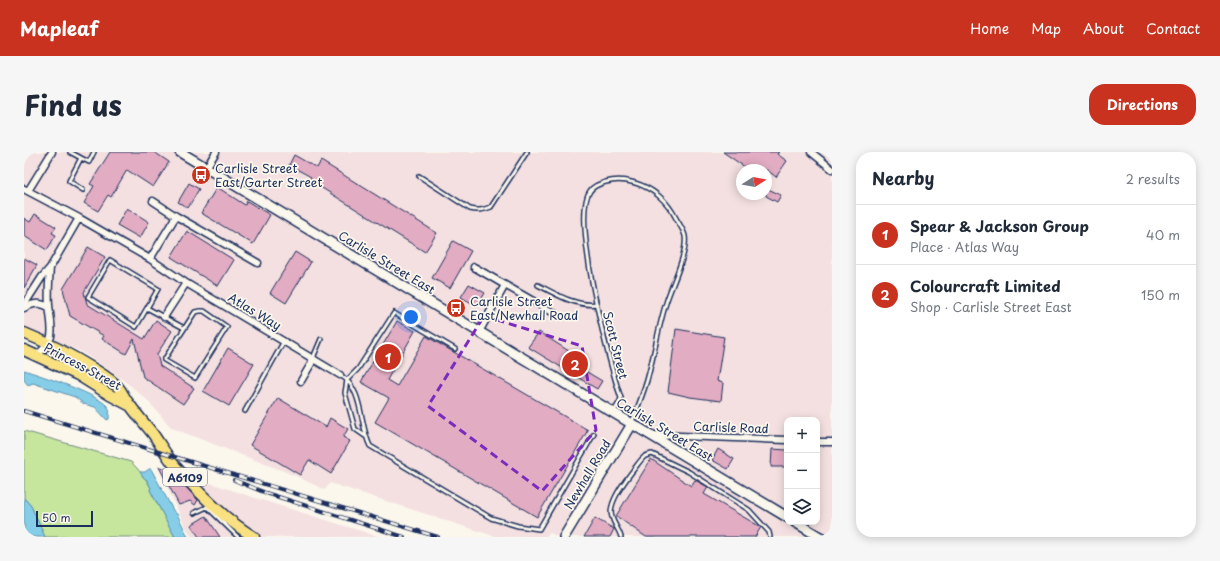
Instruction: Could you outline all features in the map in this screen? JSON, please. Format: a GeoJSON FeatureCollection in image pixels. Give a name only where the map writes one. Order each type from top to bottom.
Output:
{"type":"FeatureCollection","features":[{"type":"Feature","properties":{"kind":"main road","name":"Carlisle Street East"},"geometry":{"type":"LineString","coordinates":[[180,152],[784,515]]}},
{"type":"Feature","properties":{"kind":"main road","name":"A6109"},"geometry":{"type":"LineString","coordinates":[[24,333],[49,342],[106,377],[118,387],[129,405],[140,416],[174,465],[225,515],[254,537]]}},
{"type":"Feature","properties":{"kind":"main road","name":"Princess Street"},"geometry":{"type":"LineString","coordinates":[[24,350],[78,375],[110,396],[129,405]]}},
{"type":"Feature","properties":{"kind":"main road","name":"Newhall Road"},"geometry":{"type":"LineString","coordinates":[[564,537],[632,424]]}},
{"type":"Feature","properties":{"kind":"main road"},"geometry":{"type":"LineString","coordinates":[[800,525],[820,537]]}},
{"type":"Feature","properties":{"kind":"street","name":"Atlas Way"},"geometry":{"type":"LineString","coordinates":[[52,152],[26,190],[79,218],[150,259],[186,283],[340,375]]}},
{"type":"Feature","properties":{"kind":"street"},"geometry":{"type":"LineString","coordinates":[[206,168],[216,152]]}},
{"type":"Feature","properties":{"kind":"street"},"geometry":{"type":"LineString","coordinates":[[812,152],[832,169]]}},
{"type":"Feature","properties":{"kind":"street"},"geometry":{"type":"LineString","coordinates":[[153,201],[176,216],[258,263]]}},
{"type":"Feature","properties":{"kind":"street"},"geometry":{"type":"LineString","coordinates":[[150,259],[176,216]]}},
{"type":"Feature","properties":{"kind":"street"},"geometry":{"type":"LineString","coordinates":[[24,307],[42,277],[50,268],[79,218]]}},
{"type":"Feature","properties":{"kind":"street"},"geometry":{"type":"LineString","coordinates":[[474,267],[554,313]]}},
{"type":"Feature","properties":{"kind":"street"},"geometry":{"type":"LineString","coordinates":[[36,355],[45,348],[49,342],[52,332],[49,307],[50,268]]}},
{"type":"Feature","properties":{"kind":"street"},"geometry":{"type":"LineString","coordinates":[[164,317],[186,283]]}},
{"type":"Feature","properties":{"kind":"street"},"geometry":{"type":"LineString","coordinates":[[479,332],[505,285]]}},
{"type":"Feature","properties":{"kind":"street"},"geometry":{"type":"LineString","coordinates":[[24,307],[37,303],[42,303],[49,307]]}},
{"type":"Feature","properties":{"kind":"street"},"geometry":{"type":"LineString","coordinates":[[301,381],[313,358]]}},
{"type":"Feature","properties":{"kind":"street","name":"Carlisle Road"},"geometry":{"type":"LineString","coordinates":[[651,435],[784,440]]}},
{"type":"Feature","properties":{"kind":"street"},"geometry":{"type":"LineString","coordinates":[[820,442],[832,442]]}},
{"type":"Feature","properties":{"kind":"lane"},"geometry":{"type":"LineString","coordinates":[[70,152],[89,162],[94,152]]}},
{"type":"Feature","properties":{"kind":"lane"},"geometry":{"type":"LineString","coordinates":[[420,176],[470,209],[477,211],[485,210],[490,207],[527,152]]}},
{"type":"Feature","properties":{"kind":"lane"},"geometry":{"type":"LineString","coordinates":[[81,158],[69,181],[83,190]]}},
{"type":"Feature","properties":{"kind":"lane","name":"Scott Street"},"geometry":{"type":"LineString","coordinates":[[613,412],[621,398],[610,363],[597,304],[584,224],[586,202],[590,191],[597,185],[612,180],[626,180],[650,189],[660,197],[674,214],[685,235],[686,246],[666,304],[649,375],[632,424]]}},
{"type":"Feature","properties":{"kind":"lane"},"geometry":{"type":"LineString","coordinates":[[110,260],[158,289],[147,308],[136,327],[88,297],[110,260]]}},
{"type":"Feature","properties":{"kind":"lane"},"geometry":{"type":"LineString","coordinates":[[538,285],[577,303],[588,305],[597,304]]}},
{"type":"Feature","properties":{"kind":"lane"},"geometry":{"type":"LineString","coordinates":[[147,308],[184,328]]}},
{"type":"Feature","properties":{"kind":"lane"},"geometry":{"type":"LineString","coordinates":[[200,310],[227,327],[195,378],[164,360],[184,328],[195,312],[200,310]]}},
{"type":"Feature","properties":{"kind":"lane"},"geometry":{"type":"LineString","coordinates":[[366,436],[355,429],[345,393],[347,380],[362,364],[394,313],[455,349]]}},
{"type":"Feature","properties":{"kind":"lane"},"geometry":{"type":"LineString","coordinates":[[313,358],[321,339]]}},
{"type":"Feature","properties":{"kind":"lane"},"geometry":{"type":"LineString","coordinates":[[245,411],[284,341]]}},
{"type":"Feature","properties":{"kind":"lane"},"geometry":{"type":"LineString","coordinates":[[340,375],[347,380],[354,389],[370,446],[492,518],[518,526],[539,529],[594,434]]}},
{"type":"Feature","properties":{"kind":"lane"},"geometry":{"type":"LineString","coordinates":[[621,537],[620,530],[611,516],[615,497],[641,460],[645,456],[652,454],[689,472],[749,510],[769,532],[770,537]]}},
{"type":"Feature","properties":{"kind":"lane"},"geometry":{"type":"LineString","coordinates":[[194,514],[207,507],[238,537]]}},
{"type":"Feature","properties":{"kind":"highlighted area"},"geometry":{"type":"Polygon","coordinates":[[[484,316],[582,346],[596,430],[542,491],[428,406],[484,316]]]}},
{"type":"Feature","properties":{"kind":"shaded area"},"geometry":{"type":"Polygon","coordinates":[[[24,152],[832,152],[832,537],[558,537],[550,533],[545,537],[497,537],[330,483],[325,490],[296,476],[172,428],[146,399],[131,386],[80,351],[24,327],[24,152]]]}},
{"type":"Feature","properties":{"kind":"shaded area"},"geometry":{"type":"Polygon","coordinates":[[[157,465],[246,495],[380,537],[192,537],[186,528],[157,465]]]}},
{"type":"Feature","properties":{"kind":"green space"},"geometry":{"type":"Polygon","coordinates":[[[24,431],[131,462],[149,484],[151,488],[150,490],[175,537],[45,537],[31,506],[24,498],[24,431]]]}},
{"type":"Feature","properties":{"kind":"water"},"geometry":{"type":"Polygon","coordinates":[[[24,370],[71,386],[96,398],[105,404],[109,409],[109,419],[107,420],[95,407],[84,404],[75,397],[33,383],[28,385],[24,380],[24,370]]]}},
{"type":"Feature","properties":{"kind":"water"},"geometry":{"type":"Polygon","coordinates":[[[151,469],[174,512],[177,514],[188,537],[175,537],[150,490],[151,488],[147,480],[140,472],[145,472],[151,469]]]}},
{"type":"Feature","properties":{"kind":"water"},"geometry":{"type":"Polygon","coordinates":[[[24,498],[31,506],[45,537],[24,537],[24,498]]]}},
{"type":"Feature","properties":{"kind":"building"},"geometry":{"type":"Polygon","coordinates":[[[110,152],[154,152],[169,162],[153,187],[127,170],[111,197],[108,195],[98,211],[84,203],[94,186],[90,184],[110,152]]]}},
{"type":"Feature","properties":{"kind":"building"},"geometry":{"type":"Polygon","coordinates":[[[723,152],[779,152],[777,154],[787,161],[776,177],[772,174],[772,164],[740,164],[723,152]]]}},
{"type":"Feature","properties":{"kind":"building"},"geometry":{"type":"Polygon","coordinates":[[[294,155],[317,168],[321,161],[437,233],[425,252],[309,180],[311,177],[289,165],[294,155]]]}},
{"type":"Feature","properties":{"kind":"building"},"geometry":{"type":"Polygon","coordinates":[[[189,183],[199,189],[188,208],[178,202],[189,183]]]}},
{"type":"Feature","properties":{"kind":"building"},"geometry":{"type":"Polygon","coordinates":[[[217,187],[245,205],[247,201],[270,215],[253,244],[201,213],[217,187]]]}},
{"type":"Feature","properties":{"kind":"building"},"geometry":{"type":"Polygon","coordinates":[[[772,191],[781,195],[777,202],[772,199],[772,191]]]}},
{"type":"Feature","properties":{"kind":"building"},"geometry":{"type":"Polygon","coordinates":[[[127,208],[149,222],[140,238],[117,225],[127,208]]]}},
{"type":"Feature","properties":{"kind":"building"},"geometry":{"type":"Polygon","coordinates":[[[35,214],[56,227],[52,233],[56,235],[47,250],[24,236],[24,218],[30,222],[35,214]]]}},
{"type":"Feature","properties":{"kind":"building"},"geometry":{"type":"Polygon","coordinates":[[[187,231],[234,260],[218,286],[171,257],[187,231]]]}},
{"type":"Feature","properties":{"kind":"building"},"geometry":{"type":"Polygon","coordinates":[[[453,241],[471,251],[450,288],[432,278],[453,241]]]}},
{"type":"Feature","properties":{"kind":"building"},"geometry":{"type":"Polygon","coordinates":[[[88,247],[105,257],[84,292],[87,304],[144,339],[156,320],[172,331],[157,354],[160,366],[194,388],[183,404],[143,377],[134,339],[126,354],[102,339],[104,336],[70,316],[63,289],[88,247]]]}},
{"type":"Feature","properties":{"kind":"building"},"geometry":{"type":"Polygon","coordinates":[[[295,252],[311,262],[286,303],[270,293],[295,252]]]}},
{"type":"Feature","properties":{"kind":"building"},"geometry":{"type":"Polygon","coordinates":[[[24,258],[37,265],[24,288],[24,258]]]}},
{"type":"Feature","properties":{"kind":"building"},"geometry":{"type":"Polygon","coordinates":[[[469,284],[485,293],[477,306],[461,297],[469,284]]]}},
{"type":"Feature","properties":{"kind":"building"},"geometry":{"type":"Polygon","coordinates":[[[397,321],[415,331],[387,380],[397,386],[426,336],[588,430],[537,517],[375,422],[389,398],[361,382],[397,321]]]}},
{"type":"Feature","properties":{"kind":"building"},"geometry":{"type":"Polygon","coordinates":[[[676,329],[724,337],[717,381],[723,383],[721,401],[690,397],[668,392],[676,329]]]}},
{"type":"Feature","properties":{"kind":"building"},"geometry":{"type":"Polygon","coordinates":[[[539,332],[586,362],[582,369],[602,381],[597,389],[528,347],[539,332]]]}},
{"type":"Feature","properties":{"kind":"building"},"geometry":{"type":"Polygon","coordinates":[[[228,348],[254,364],[229,406],[203,391],[228,348]]]}},
{"type":"Feature","properties":{"kind":"building"},"geometry":{"type":"Polygon","coordinates":[[[278,398],[326,427],[330,418],[348,429],[343,437],[350,441],[331,474],[309,460],[300,475],[250,445],[278,398]]]}},
{"type":"Feature","properties":{"kind":"building"},"geometry":{"type":"Polygon","coordinates":[[[718,449],[734,459],[728,469],[712,460],[718,449]]]}},
{"type":"Feature","properties":{"kind":"building"},"geometry":{"type":"Polygon","coordinates":[[[772,449],[784,450],[784,467],[771,467],[772,449]]]}},
{"type":"Feature","properties":{"kind":"building"},"geometry":{"type":"Polygon","coordinates":[[[651,459],[691,486],[695,480],[708,487],[704,494],[761,527],[755,537],[646,537],[616,516],[651,459]]]}},
{"type":"Feature","properties":{"kind":"building"},"geometry":{"type":"Polygon","coordinates":[[[159,467],[169,469],[198,500],[195,505],[190,501],[179,505],[159,467]]]}},
{"type":"Feature","properties":{"kind":"building"},"geometry":{"type":"Polygon","coordinates":[[[206,516],[220,537],[199,537],[191,525],[206,516]]]}},
{"type":"Feature","properties":{"kind":"building"},"geometry":{"type":"Polygon","coordinates":[[[595,518],[614,529],[610,537],[584,537],[595,518]]]}},
{"type":"Feature","properties":{"kind":"railway"},"geometry":{"type":"LineString","coordinates":[[24,411],[438,537]]}},
{"type":"Feature","properties":{"kind":"railway"},"geometry":{"type":"LineString","coordinates":[[234,480],[266,493],[404,537]]}},
{"type":"Feature","properties":{"kind":"place","name":"Carlisle Street East/Garter Street"},"geometry":{"type":"Point","coordinates":[201,175]}},
{"type":"Feature","properties":{"kind":"place","name":"Carlisle Street East/Newhall Road"},"geometry":{"type":"Point","coordinates":[456,308]}},
{"type":"Feature","properties":{"kind":"place","name":"Spear & Jackson Group"},"geometry":{"type":"Point","coordinates":[388,357]}},
{"type":"Feature","properties":{"kind":"place","name":"Colourcraft Limited"},"geometry":{"type":"Point","coordinates":[575,364]}}]}
